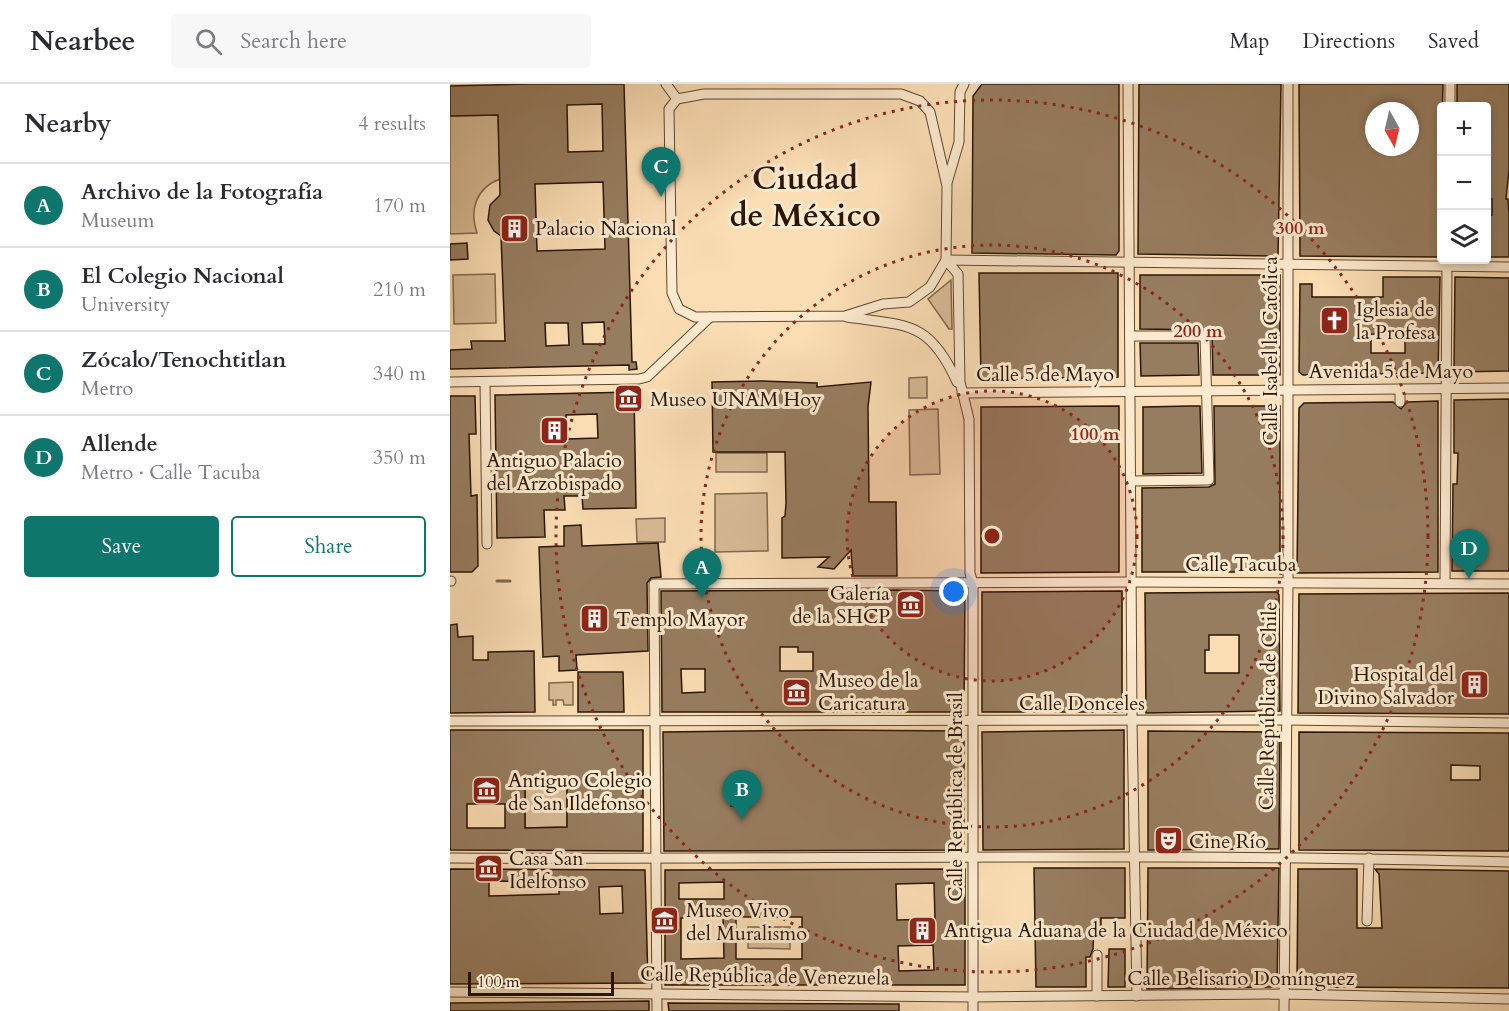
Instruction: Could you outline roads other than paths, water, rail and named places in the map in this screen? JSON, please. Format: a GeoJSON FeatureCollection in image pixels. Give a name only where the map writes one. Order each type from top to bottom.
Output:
{"type":"FeatureCollection","features":[{"type":"Feature","properties":{"kind":"street"},"geometry":{"type":"LineString","coordinates":[[666,84],[677,99]]}},
{"type":"Feature","properties":{"kind":"street"},"geometry":{"type":"LineString","coordinates":[[829,84],[830,95]]}},
{"type":"Feature","properties":{"kind":"street"},"geometry":{"type":"LineString","coordinates":[[947,186],[960,142],[960,92],[964,84]]}},
{"type":"Feature","properties":{"kind":"street"},"geometry":{"type":"LineString","coordinates":[[1128,84],[1134,123],[1129,263],[1129,391],[1137,996]]}},
{"type":"Feature","properties":{"kind":"street","name":"Calle Isabel la Católica"},"geometry":{"type":"LineString","coordinates":[[1287,84],[1288,582]]}},
{"type":"Feature","properties":{"kind":"street"},"geometry":{"type":"LineString","coordinates":[[1450,84],[1450,102]]}},
{"type":"Feature","properties":{"kind":"street"},"geometry":{"type":"LineString","coordinates":[[845,316],[883,304],[915,300],[930,287],[946,261],[947,186],[936,141],[935,125],[930,112],[920,101],[902,94],[704,94],[677,99],[669,109],[672,293],[675,303],[685,314],[710,317],[845,316],[901,324],[920,331],[940,350],[962,393]]}},
{"type":"Feature","properties":{"kind":"street"},"geometry":{"type":"LineString","coordinates":[[946,261],[1288,265],[1437,263]]}},
{"type":"Feature","properties":{"kind":"street"},"geometry":{"type":"LineString","coordinates":[[946,261],[958,274],[958,355],[962,393]]}},
{"type":"Feature","properties":{"kind":"street"},"geometry":{"type":"LineString","coordinates":[[1445,583],[1447,264]]}},
{"type":"Feature","properties":{"kind":"street"},"geometry":{"type":"LineString","coordinates":[[1462,264],[1509,267]]}},
{"type":"Feature","properties":{"kind":"street"},"geometry":{"type":"LineString","coordinates":[[450,382],[639,379],[647,376],[710,317]]}},
{"type":"Feature","properties":{"kind":"street"},"geometry":{"type":"LineString","coordinates":[[1130,336],[1205,336],[1209,480],[1131,481]]}},
{"type":"Feature","properties":{"kind":"street"},"geometry":{"type":"LineString","coordinates":[[485,382],[487,544]]}},
{"type":"Feature","properties":{"kind":"street","name":"Avenida 5 de Mayo"},"geometry":{"type":"LineString","coordinates":[[1129,391],[1509,388]]}},
{"type":"Feature","properties":{"kind":"street"},"geometry":{"type":"LineString","coordinates":[[1400,389],[1400,402]]}},
{"type":"Feature","properties":{"kind":"street","name":"Calle 5 de Mayo"},"geometry":{"type":"LineString","coordinates":[[962,393],[1129,391]]}},
{"type":"Feature","properties":{"kind":"street","name":"Calle República de Brasil"},"geometry":{"type":"LineString","coordinates":[[962,393],[969,419],[970,573],[973,584],[973,1011]]}},
{"type":"Feature","properties":{"kind":"street","name":"Calle Tacuba"},"geometry":{"type":"LineString","coordinates":[[654,721],[654,584],[1288,582],[1509,585]]}},
{"type":"Feature","properties":{"kind":"street","name":"Calle República de Chile"},"geometry":{"type":"LineString","coordinates":[[1284,1011],[1288,582]]}},
{"type":"Feature","properties":{"kind":"street","name":"Calle Donceles"},"geometry":{"type":"LineString","coordinates":[[450,721],[1286,720],[1509,723]]}},
{"type":"Feature","properties":{"kind":"street"},"geometry":{"type":"LineString","coordinates":[[654,721],[657,1011]]}},
{"type":"Feature","properties":{"kind":"street"},"geometry":{"type":"LineString","coordinates":[[450,858],[1284,857],[1509,862]]}},
{"type":"Feature","properties":{"kind":"street"},"geometry":{"type":"LineString","coordinates":[[1367,921],[1369,858]]}},
{"type":"Feature","properties":{"kind":"street"},"geometry":{"type":"LineString","coordinates":[[1097,955],[1097,996]]}},
{"type":"Feature","properties":{"kind":"street","name":"Calle República de Venezuela"},"geometry":{"type":"LineString","coordinates":[[450,992],[972,997]]}},
{"type":"Feature","properties":{"kind":"street","name":"Calle Belisario Domínguez"},"geometry":{"type":"LineString","coordinates":[[972,997],[1283,994],[1509,999]]}},
{"type":"Feature","properties":{"kind":"waterway"},"geometry":{"type":"LineString","coordinates":[[497,581],[510,581]]}},
{"type":"Feature","properties":{"kind":"place","name":"Zócalo/Tenochtitlan"},"geometry":{"type":"Point","coordinates":[661,197]}},
{"type":"Feature","properties":{"kind":"place","name":"Palacio Nacional"},"geometry":{"type":"Point","coordinates":[514,228]}},
{"type":"Feature","properties":{"kind":"place","name":"Iglesia de la Profesa"},"geometry":{"type":"Point","coordinates":[1335,320]}},
{"type":"Feature","properties":{"kind":"place","name":"Museo UNAM Hoy"},"geometry":{"type":"Point","coordinates":[629,399]}},
{"type":"Feature","properties":{"kind":"place","name":"Antiguo Palacio del Arzobispado"},"geometry":{"type":"Point","coordinates":[554,430]}},
{"type":"Feature","properties":{"kind":"place","name":"Allende"},"geometry":{"type":"Point","coordinates":[1469,579]}},
{"type":"Feature","properties":{"kind":"place","name":"Archivo de la Fotografía"},"geometry":{"type":"Point","coordinates":[702,598]}},
{"type":"Feature","properties":{"kind":"place","name":"Galería de la SHCP"},"geometry":{"type":"Point","coordinates":[911,605]}},
{"type":"Feature","properties":{"kind":"place","name":"Templo Mayor"},"geometry":{"type":"Point","coordinates":[595,619]}},
{"type":"Feature","properties":{"kind":"place","name":"Hospital del Divino Salvador"},"geometry":{"type":"Point","coordinates":[1475,685]}},
{"type":"Feature","properties":{"kind":"place","name":"Museo de la Caricatura"},"geometry":{"type":"Point","coordinates":[797,692]}},
{"type":"Feature","properties":{"kind":"place","name":"Antiguo Colegio de San Ildefonso"},"geometry":{"type":"Point","coordinates":[487,791]}},
{"type":"Feature","properties":{"kind":"place","name":"El Colegio Nacional"},"geometry":{"type":"Point","coordinates":[742,820]}},
{"type":"Feature","properties":{"kind":"place","name":"Cine Río"},"geometry":{"type":"Point","coordinates":[1168,841]}},
{"type":"Feature","properties":{"kind":"place","name":"Casa San Idelfonso"},"geometry":{"type":"Point","coordinates":[488,869]}},
{"type":"Feature","properties":{"kind":"place","name":"Museo Vivo del Muralismo"},"geometry":{"type":"Point","coordinates":[665,921]}},
{"type":"Feature","properties":{"kind":"place","name":"Antigua Aduana de la Ciudad de México"},"geometry":{"type":"Point","coordinates":[923,930]}},
{"type":"Feature","properties":{"kind":"district","name":"Ciudad de México"},"geometry":{"type":"Point","coordinates":[805,198]}}]}
